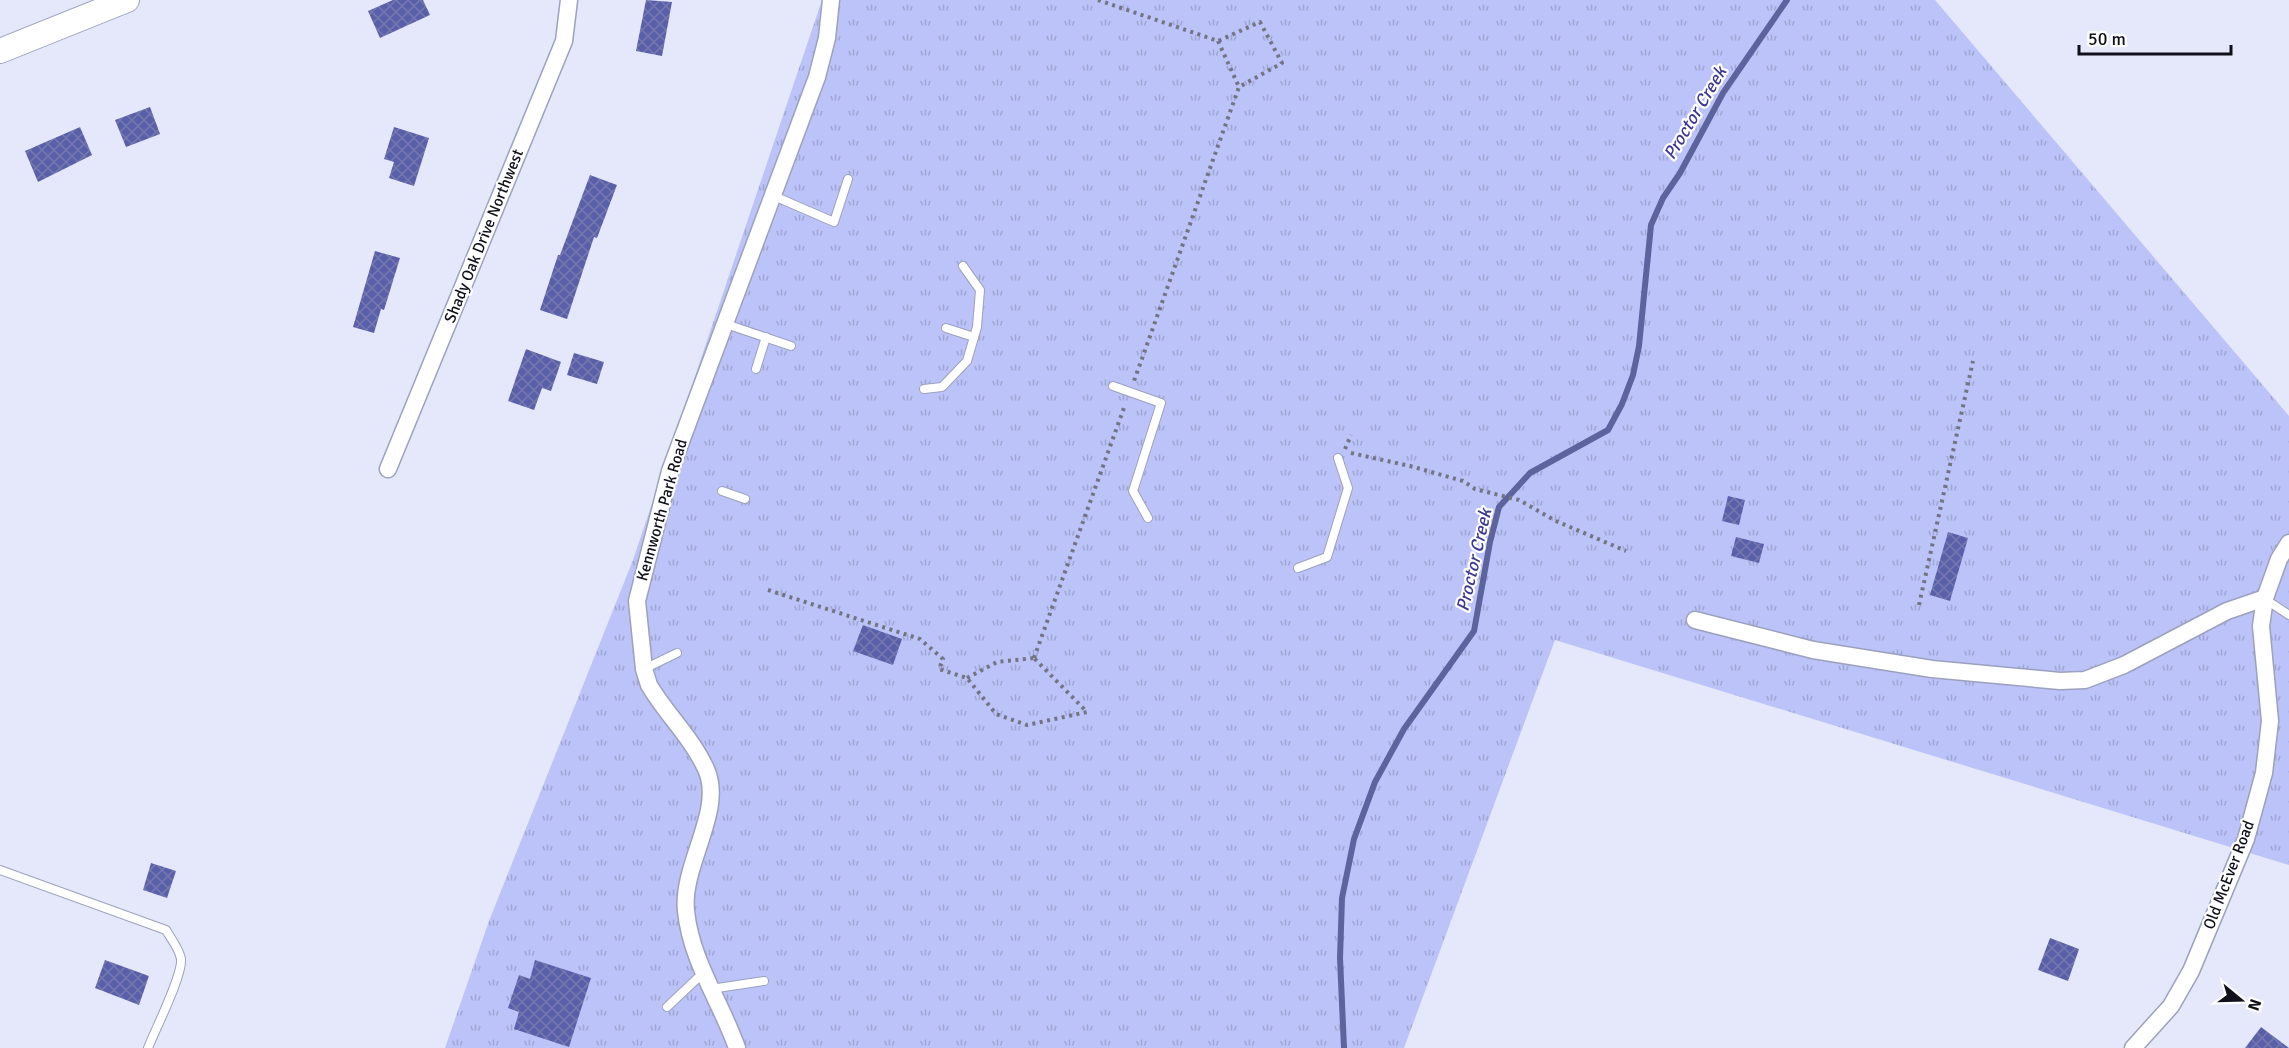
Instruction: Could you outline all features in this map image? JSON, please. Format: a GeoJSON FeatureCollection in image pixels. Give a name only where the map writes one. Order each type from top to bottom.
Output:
{"type":"FeatureCollection","features":[{"type":"Feature","properties":{"kind":"main road"},"geometry":{"type":"LineString","coordinates":[[0,51],[128,0]]}},
{"type":"Feature","properties":{"kind":"street","name":"Shady Oak Drive Northwest"},"geometry":{"type":"LineString","coordinates":[[388,469],[564,41],[569,0]]}},
{"type":"Feature","properties":{"kind":"street","name":"Kennworth Park Road"},"geometry":{"type":"LineString","coordinates":[[737,1048],[703,973],[687,926],[686,888],[712,795],[707,770],[660,703],[644,669],[637,601],[670,471],[817,77],[827,38],[831,0]]}},
{"type":"Feature","properties":{"kind":"street","name":"Old McEver Road"},"geometry":{"type":"LineString","coordinates":[[2133,1048],[2171,1006],[2191,971],[2246,839],[2264,773],[2270,722],[2261,626],[2265,598],[2279,559],[2289,543]]}},
{"type":"Feature","properties":{"kind":"street"},"geometry":{"type":"LineString","coordinates":[[1695,620],[1813,650],[1932,669],[2060,681],[2085,680],[2124,665],[2227,611],[2265,598]]}},
{"type":"Feature","properties":{"kind":"lane"},"geometry":{"type":"LineString","coordinates":[[774,196],[834,222],[848,179]]}},
{"type":"Feature","properties":{"kind":"lane"},"geometry":{"type":"LineString","coordinates":[[924,389],[942,387],[967,361],[974,337],[980,290],[963,266]]}},
{"type":"Feature","properties":{"kind":"lane"},"geometry":{"type":"LineString","coordinates":[[726,324],[791,346]]}},
{"type":"Feature","properties":{"kind":"lane"},"geometry":{"type":"LineString","coordinates":[[946,328],[974,337]]}},
{"type":"Feature","properties":{"kind":"lane"},"geometry":{"type":"LineString","coordinates":[[756,369],[766,337]]}},
{"type":"Feature","properties":{"kind":"lane"},"geometry":{"type":"LineString","coordinates":[[1113,386],[1161,403],[1133,491],[1148,518]]}},
{"type":"Feature","properties":{"kind":"lane"},"geometry":{"type":"LineString","coordinates":[[1298,568],[1327,557],[1348,488],[1338,458]]}},
{"type":"Feature","properties":{"kind":"lane"},"geometry":{"type":"LineString","coordinates":[[722,491],[745,499]]}},
{"type":"Feature","properties":{"kind":"lane"},"geometry":{"type":"LineString","coordinates":[[2265,598],[2289,615]]}},
{"type":"Feature","properties":{"kind":"lane"},"geometry":{"type":"LineString","coordinates":[[644,669],[677,653]]}},
{"type":"Feature","properties":{"kind":"lane"},"geometry":{"type":"LineString","coordinates":[[0,870],[166,930],[177,946],[181,960],[178,976],[148,1048]]}},
{"type":"Feature","properties":{"kind":"lane"},"geometry":{"type":"LineString","coordinates":[[667,1007],[703,973]]}},
{"type":"Feature","properties":{"kind":"lane"},"geometry":{"type":"LineString","coordinates":[[711,989],[764,981]]}},
{"type":"Feature","properties":{"kind":"path"},"geometry":{"type":"LineString","coordinates":[[1034,658],[1239,87],[1282,63],[1260,22],[1218,41],[1098,0]]}},
{"type":"Feature","properties":{"kind":"path"},"geometry":{"type":"LineString","coordinates":[[1218,41],[1239,87]]}},
{"type":"Feature","properties":{"kind":"path"},"geometry":{"type":"LineString","coordinates":[[1919,605],[1972,361]]}},
{"type":"Feature","properties":{"kind":"path"},"geometry":{"type":"LineString","coordinates":[[1351,435],[1344,452],[1453,478],[1475,489],[1519,500],[1556,521],[1626,551]]}},
{"type":"Feature","properties":{"kind":"path"},"geometry":{"type":"LineString","coordinates":[[768,590],[920,639],[943,659],[939,669],[967,678],[996,714],[1027,725],[1087,712],[1034,658]]}},
{"type":"Feature","properties":{"kind":"path"},"geometry":{"type":"LineString","coordinates":[[967,678],[997,662],[1034,658]]}},
{"type":"Feature","properties":{"kind":"green space"},"geometry":{"type":"Polygon","coordinates":[[[822,0],[1935,0],[2289,416],[2289,865],[1555,640],[1404,1048],[445,1048],[489,921],[633,560],[822,0]]]}},
{"type":"Feature","properties":{"kind":"building"},"geometry":{"type":"Polygon","coordinates":[[[393,0],[423,0],[430,15],[380,38],[368,11],[393,0]]]}},
{"type":"Feature","properties":{"kind":"building"},"geometry":{"type":"Polygon","coordinates":[[[646,0],[672,2],[662,56],[636,51],[646,0]]]}},
{"type":"Feature","properties":{"kind":"building"},"geometry":{"type":"Polygon","coordinates":[[[150,107],[160,134],[126,147],[115,120],[150,107]]]}},
{"type":"Feature","properties":{"kind":"building"},"geometry":{"type":"Polygon","coordinates":[[[80,127],[92,155],[38,182],[25,151],[80,127]]]}},
{"type":"Feature","properties":{"kind":"building"},"geometry":{"type":"Polygon","coordinates":[[[394,127],[429,138],[414,186],[389,178],[394,162],[384,159],[394,127]]]}},
{"type":"Feature","properties":{"kind":"building"},"geometry":{"type":"Polygon","coordinates":[[[590,175],[617,185],[597,238],[594,237],[567,319],[540,310],[558,255],[560,255],[590,175]]]}},
{"type":"Feature","properties":{"kind":"building"},"geometry":{"type":"Polygon","coordinates":[[[375,251],[400,258],[384,310],[381,309],[374,333],[353,327],[375,251]]]}},
{"type":"Feature","properties":{"kind":"building"},"geometry":{"type":"Polygon","coordinates":[[[526,349],[561,362],[551,391],[542,388],[534,410],[508,401],[526,349]]]}},
{"type":"Feature","properties":{"kind":"building"},"geometry":{"type":"Polygon","coordinates":[[[574,353],[604,362],[597,384],[567,375],[574,353]]]}},
{"type":"Feature","properties":{"kind":"building"},"geometry":{"type":"Polygon","coordinates":[[[1728,496],[1745,500],[1739,525],[1722,521],[1728,496]]]}},
{"type":"Feature","properties":{"kind":"building"},"geometry":{"type":"Polygon","coordinates":[[[1948,532],[1968,538],[1950,601],[1930,595],[1948,532]]]}},
{"type":"Feature","properties":{"kind":"building"},"geometry":{"type":"Polygon","coordinates":[[[1736,537],[1764,544],[1759,563],[1731,556],[1736,537]]]}},
{"type":"Feature","properties":{"kind":"building"},"geometry":{"type":"Polygon","coordinates":[[[863,625],[902,639],[893,665],[853,651],[863,625]]]}},
{"type":"Feature","properties":{"kind":"building"},"geometry":{"type":"Polygon","coordinates":[[[151,863],[176,871],[167,898],[143,890],[151,863]]]}},
{"type":"Feature","properties":{"kind":"building"},"geometry":{"type":"Polygon","coordinates":[[[2050,938],[2079,949],[2068,981],[2038,970],[2050,938]]]}},
{"type":"Feature","properties":{"kind":"building"},"geometry":{"type":"Polygon","coordinates":[[[105,960],[149,976],[139,1005],[95,988],[105,960]]]}},
{"type":"Feature","properties":{"kind":"building"},"geometry":{"type":"Polygon","coordinates":[[[535,960],[591,978],[569,1047],[514,1029],[519,1012],[508,1008],[519,975],[530,979],[535,960]]]}},
{"type":"Feature","properties":{"kind":"building"},"geometry":{"type":"Polygon","coordinates":[[[2261,1027],[2289,1048],[2245,1048],[2261,1027]]]}},
{"type":"Feature","properties":{"kind":"waterway","name":"Proctor Creek"},"geometry":{"type":"LineString","coordinates":[[1344,1048],[1340,958],[1342,898],[1354,839],[1375,782],[1404,729],[1474,631],[1490,542],[1499,507],[1530,473],[1608,430],[1622,404],[1633,375],[1639,346],[1651,225],[1663,198],[1680,173],[1723,93],[1787,0]]}}]}
